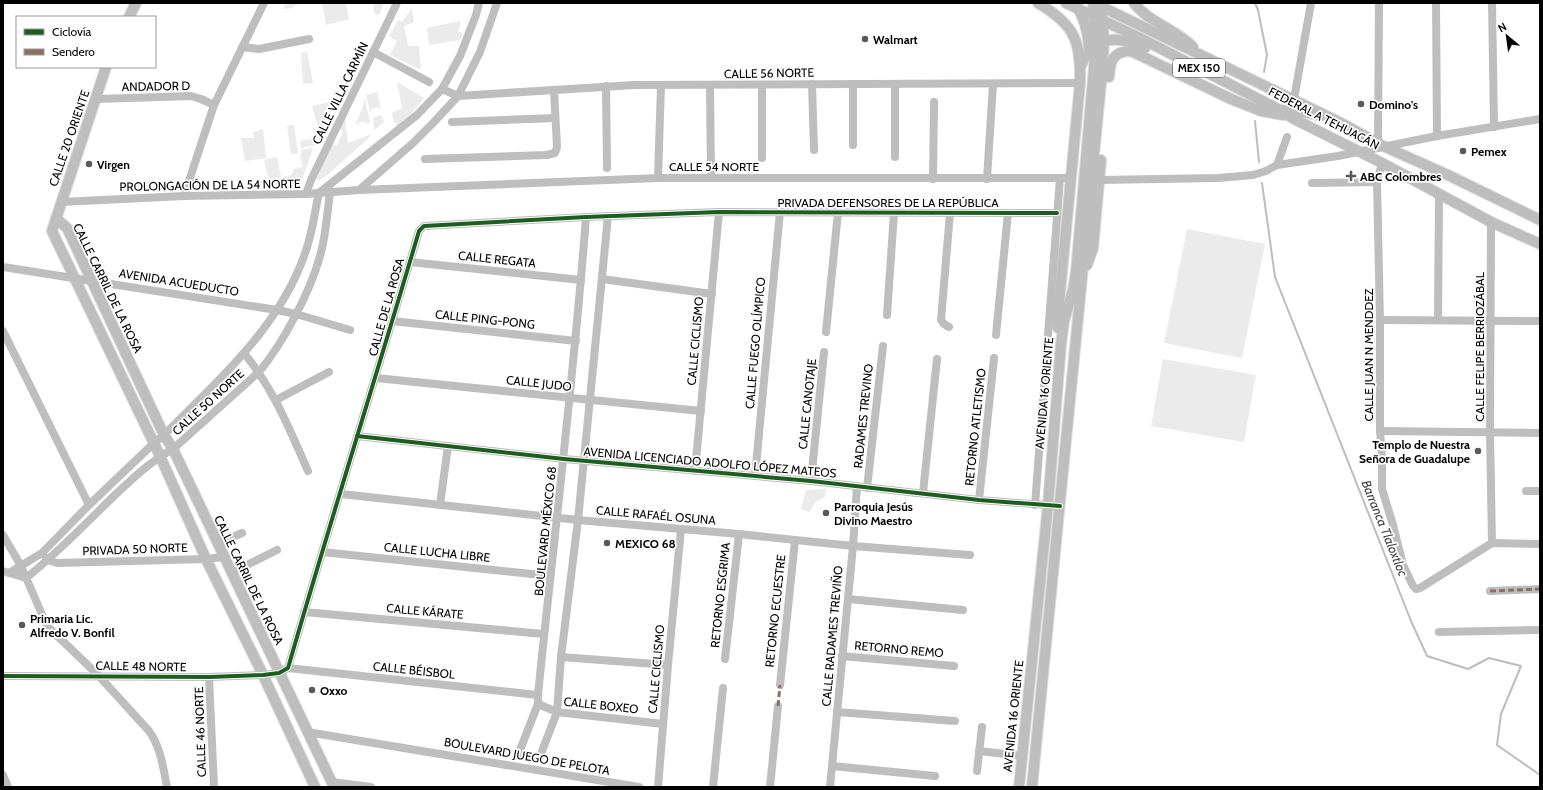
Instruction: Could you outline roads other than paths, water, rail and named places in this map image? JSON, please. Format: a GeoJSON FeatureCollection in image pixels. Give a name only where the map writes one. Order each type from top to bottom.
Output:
{"type":"FeatureCollection","features":[{"type":"Feature","properties":{"kind":"main road"},"geometry":{"type":"LineString","coordinates":[[130,16],[136,3]]}},
{"type":"Feature","properties":{"kind":"main road"},"geometry":{"type":"LineString","coordinates":[[1038,3],[1060,18],[1073,34],[1080,55],[1080,150],[1065,178],[1058,314],[1061,344]]}},
{"type":"Feature","properties":{"kind":"main road","name":"MEX 150"},"geometry":{"type":"LineString","coordinates":[[1066,3],[1076,6],[1098,19]]}},
{"type":"Feature","properties":{"kind":"main road"},"geometry":{"type":"LineString","coordinates":[[1112,3],[1120,25],[1126,31]]}},
{"type":"Feature","properties":{"kind":"main road"},"geometry":{"type":"LineString","coordinates":[[1134,3],[1146,15],[1183,38],[1198,53]]}},
{"type":"Feature","properties":{"kind":"main road","name":"FEDERAL A TEHUACÁN"},"geometry":{"type":"LineString","coordinates":[[1098,4],[1294,99],[1342,123],[1380,145],[1540,220]]}},
{"type":"Feature","properties":{"kind":"main road","name":"AVENIDA 16 ORIENTE"},"geometry":{"type":"LineString","coordinates":[[1032,787],[1060,506],[1081,272],[1093,178],[1098,4]]}},
{"type":"Feature","properties":{"kind":"main road"},"geometry":{"type":"LineString","coordinates":[[1076,6],[1086,30],[1096,46]]}},
{"type":"Feature","properties":{"kind":"main road","name":"FEDERAL A TEHUACÁN"},"geometry":{"type":"LineString","coordinates":[[1098,19],[1126,31],[1284,112],[1491,222],[1540,244]]}},
{"type":"Feature","properties":{"kind":"main road"},"geometry":{"type":"LineString","coordinates":[[1080,71],[1083,61],[1096,46],[1118,40],[1140,45],[1234,92],[1284,112]]}},
{"type":"Feature","properties":{"kind":"main road","name":"AVENIDA 16 ORIENTE"},"geometry":{"type":"LineString","coordinates":[[1019,787],[1048,505],[1061,344],[1064,321],[1073,290],[1081,272],[1080,150],[1096,46]]}},
{"type":"Feature","properties":{"kind":"main road"},"geometry":{"type":"LineString","coordinates":[[1081,272],[1090,260],[1093,248],[1110,63],[1114,57],[1121,52],[1128,50],[1134,52],[1242,104],[1269,113],[1308,113],[1342,123]]}},
{"type":"Feature","properties":{"kind":"main road","name":"CALLE 20 ORIENTE"},"geometry":{"type":"LineString","coordinates":[[56,218],[106,68]]}},
{"type":"Feature","properties":{"kind":"main road"},"geometry":{"type":"LineString","coordinates":[[1382,163],[1388,157],[1404,155]]}},
{"type":"Feature","properties":{"kind":"main road","name":"CALLE CARRIL DE LA ROSA"},"geometry":{"type":"LineString","coordinates":[[314,787],[263,675],[206,559],[154,443],[52,231],[56,218],[67,228],[223,557],[283,670],[307,732],[332,785]]}},
{"type":"Feature","properties":{"kind":"street"},"geometry":{"type":"LineString","coordinates":[[184,196],[214,105],[264,3]]}},
{"type":"Feature","properties":{"kind":"street","name":"CALLE VILLA CARMÍN"},"geometry":{"type":"LineString","coordinates":[[306,194],[311,180],[397,3]]}},
{"type":"Feature","properties":{"kind":"street"},"geometry":{"type":"LineString","coordinates":[[319,194],[417,115],[442,89],[460,56],[476,15],[478,3]]}},
{"type":"Feature","properties":{"kind":"street"},"geometry":{"type":"LineString","coordinates":[[359,190],[413,143],[458,96],[480,52],[497,3]]}},
{"type":"Feature","properties":{"kind":"street"},"geometry":{"type":"LineString","coordinates":[[1294,99],[1311,3]]}},
{"type":"Feature","properties":{"kind":"street"},"geometry":{"type":"LineString","coordinates":[[1379,3],[1380,145]]}},
{"type":"Feature","properties":{"kind":"street"},"geometry":{"type":"LineString","coordinates":[[1436,3],[1437,136]]}},
{"type":"Feature","properties":{"kind":"street"},"geometry":{"type":"LineString","coordinates":[[1492,3],[1494,127]]}},
{"type":"Feature","properties":{"kind":"street"},"geometry":{"type":"LineString","coordinates":[[242,47],[259,49],[309,39]]}},
{"type":"Feature","properties":{"kind":"street"},"geometry":{"type":"LineString","coordinates":[[373,52],[430,82]]}},
{"type":"Feature","properties":{"kind":"street","name":"CALLE 56 NORTE"},"geometry":{"type":"LineString","coordinates":[[458,96],[606,86],[1080,83]]}},
{"type":"Feature","properties":{"kind":"street"},"geometry":{"type":"LineString","coordinates":[[812,84],[814,150]]}},
{"type":"Feature","properties":{"kind":"street"},"geometry":{"type":"LineString","coordinates":[[853,84],[853,145]]}},
{"type":"Feature","properties":{"kind":"street"},"geometry":{"type":"LineString","coordinates":[[895,84],[895,157]]}},
{"type":"Feature","properties":{"kind":"street"},"geometry":{"type":"LineString","coordinates":[[987,179],[994,84]]}},
{"type":"Feature","properties":{"kind":"street"},"geometry":{"type":"LineString","coordinates":[[658,178],[661,85]]}},
{"type":"Feature","properties":{"kind":"street"},"geometry":{"type":"LineString","coordinates":[[710,85],[711,178]]}},
{"type":"Feature","properties":{"kind":"street"},"geometry":{"type":"LineString","coordinates":[[762,85],[762,158]]}},
{"type":"Feature","properties":{"kind":"street"},"geometry":{"type":"LineString","coordinates":[[606,86],[607,168]]}},
{"type":"Feature","properties":{"kind":"street"},"geometry":{"type":"LineString","coordinates":[[442,89],[458,96]]}},
{"type":"Feature","properties":{"kind":"street"},"geometry":{"type":"LineString","coordinates":[[425,159],[548,155],[555,153],[557,147],[554,90]]}},
{"type":"Feature","properties":{"kind":"street","name":"ANDADOR D"},"geometry":{"type":"LineString","coordinates":[[96,99],[191,96],[214,105]]}},
{"type":"Feature","properties":{"kind":"street"},"geometry":{"type":"LineString","coordinates":[[933,179],[934,102]]}},
{"type":"Feature","properties":{"kind":"street"},"geometry":{"type":"LineString","coordinates":[[452,122],[555,118]]}},
{"type":"Feature","properties":{"kind":"street"},"geometry":{"type":"LineString","coordinates":[[1100,180],[1218,178],[1253,175],[1266,171],[1277,165],[1360,152],[1380,145],[1540,120]]}},
{"type":"Feature","properties":{"kind":"street"},"geometry":{"type":"LineString","coordinates":[[1277,165],[1287,137]]}},
{"type":"Feature","properties":{"kind":"street","name":"CALLE JUAN N MENDDEZ"},"geometry":{"type":"LineString","coordinates":[[1382,163],[1377,182],[1382,489],[1403,565],[1413,586],[1416,589],[1420,588],[1492,543]]}},
{"type":"Feature","properties":{"kind":"street","name":"CALLE 54 NORTE"},"geometry":{"type":"LineString","coordinates":[[359,190],[658,178],[1065,178]]}},
{"type":"Feature","properties":{"kind":"street"},"geometry":{"type":"LineString","coordinates":[[1035,505],[1057,213],[1065,178]]}},
{"type":"Feature","properties":{"kind":"street"},"geometry":{"type":"LineString","coordinates":[[1312,183],[1377,182]]}},
{"type":"Feature","properties":{"kind":"street","name":"PROLONGACIÓN DE LA 54 NORTE"},"geometry":{"type":"LineString","coordinates":[[61,202],[184,196],[319,194],[359,190]]}},
{"type":"Feature","properties":{"kind":"street","name":"CALLE 50 NORTE"},"geometry":{"type":"LineString","coordinates":[[26,578],[48,560],[131,480],[160,456],[173,449],[259,372],[270,358],[296,314],[314,274],[321,256],[325,237],[330,193]]}},
{"type":"Feature","properties":{"kind":"street","name":"CALLE 50 NORTE"},"geometry":{"type":"LineString","coordinates":[[6,572],[21,566],[42,554],[89,505],[164,435],[244,353],[277,310],[297,271],[308,245],[319,194]]}},
{"type":"Feature","properties":{"kind":"street"},"geometry":{"type":"LineString","coordinates":[[1438,320],[1439,195]]}},
{"type":"Feature","properties":{"kind":"street","name":"PRIVADA DEFENSORES DE LA REPÚBLICA"},"geometry":{"type":"LineString","coordinates":[[719,212],[1057,213]]}},
{"type":"Feature","properties":{"kind":"street","name":"CALLE DE LA ROSA"},"geometry":{"type":"LineString","coordinates":[[283,670],[304,612],[376,378],[419,231],[424,226],[432,224],[719,212]]}},
{"type":"Feature","properties":{"kind":"street","name":"CALLE CICLISMO"},"geometry":{"type":"LineString","coordinates":[[695,471],[719,212]]}},
{"type":"Feature","properties":{"kind":"street","name":"CALLE FUEGO OLÍMPICO"},"geometry":{"type":"LineString","coordinates":[[755,476],[780,212]]}},
{"type":"Feature","properties":{"kind":"street"},"geometry":{"type":"LineString","coordinates":[[826,332],[838,212]]}},
{"type":"Feature","properties":{"kind":"street"},"geometry":{"type":"LineString","coordinates":[[887,315],[894,213]]}},
{"type":"Feature","properties":{"kind":"street"},"geometry":{"type":"LineString","coordinates":[[949,327],[941,320],[950,213]]}},
{"type":"Feature","properties":{"kind":"street"},"geometry":{"type":"LineString","coordinates":[[996,335],[1008,213]]}},
{"type":"Feature","properties":{"kind":"street"},"geometry":{"type":"LineString","coordinates":[[539,759],[557,712],[561,657],[578,520],[608,216]]}},
{"type":"Feature","properties":{"kind":"street","name":"BOULEVARD MÉXICO 68"},"geometry":{"type":"LineString","coordinates":[[518,755],[538,699],[576,341],[586,217]]}},
{"type":"Feature","properties":{"kind":"street","name":"CALLE FELIPE BERRIOZÁBAL"},"geometry":{"type":"LineString","coordinates":[[1491,222],[1490,432],[1492,543]]}},
{"type":"Feature","properties":{"kind":"street","name":"CALLE REGATA"},"geometry":{"type":"LineString","coordinates":[[410,262],[581,280]]}},
{"type":"Feature","properties":{"kind":"street","name":"AVENIDA ACUEDUCTO"},"geometry":{"type":"LineString","coordinates":[[3,267],[277,310],[350,330]]}},
{"type":"Feature","properties":{"kind":"street"},"geometry":{"type":"LineString","coordinates":[[602,279],[712,294]]}},
{"type":"Feature","properties":{"kind":"street"},"geometry":{"type":"LineString","coordinates":[[1380,320],[1540,320]]}},
{"type":"Feature","properties":{"kind":"street","name":"CALLE PING-PONG"},"geometry":{"type":"LineString","coordinates":[[392,321],[576,341]]}},
{"type":"Feature","properties":{"kind":"street"},"geometry":{"type":"LineString","coordinates":[[3,331],[89,505]]}},
{"type":"Feature","properties":{"kind":"street","name":"RADAMES TREVINO"},"geometry":{"type":"LineString","coordinates":[[867,488],[883,346]]}},
{"type":"Feature","properties":{"kind":"street","name":"CALLE CANOTAJE"},"geometry":{"type":"LineString","coordinates":[[811,481],[824,352]]}},
{"type":"Feature","properties":{"kind":"street"},"geometry":{"type":"LineString","coordinates":[[244,353],[259,372],[276,400],[308,471]]}},
{"type":"Feature","properties":{"kind":"street","name":"RETORNO ATLETISMO"},"geometry":{"type":"LineString","coordinates":[[979,500],[994,358]]}},
{"type":"Feature","properties":{"kind":"street"},"geometry":{"type":"LineString","coordinates":[[923,493],[937,359]]}},
{"type":"Feature","properties":{"kind":"street"},"geometry":{"type":"LineString","coordinates":[[276,400],[329,372]]}},
{"type":"Feature","properties":{"kind":"street","name":"CALLE JUDO"},"geometry":{"type":"LineString","coordinates":[[376,378],[701,411]]}},
{"type":"Feature","properties":{"kind":"street"},"geometry":{"type":"LineString","coordinates":[[1380,431],[1540,433]]}},
{"type":"Feature","properties":{"kind":"street","name":"AVENIDA LICENCIADO ADOLFO LÓPEZ MATEOS"},"geometry":{"type":"LineString","coordinates":[[357,436],[564,459],[811,481],[979,500],[1060,506]]}},
{"type":"Feature","properties":{"kind":"street"},"geometry":{"type":"LineString","coordinates":[[440,505],[448,446]]}},
{"type":"Feature","properties":{"kind":"street","name":"CALLE RADAMES TREVIÑO"},"geometry":{"type":"LineString","coordinates":[[830,787],[853,546],[857,487]]}},
{"type":"Feature","properties":{"kind":"street"},"geometry":{"type":"LineString","coordinates":[[1526,490],[1540,491]]}},
{"type":"Feature","properties":{"kind":"street","name":"CALLE RAFAÉL OSUNA"},"geometry":{"type":"LineString","coordinates":[[340,494],[578,520],[739,534],[853,546],[970,555]]}},
{"type":"Feature","properties":{"kind":"street","name":"CALLE CICLISMO"},"geometry":{"type":"LineString","coordinates":[[658,787],[681,529]]}},
{"type":"Feature","properties":{"kind":"street"},"geometry":{"type":"LineString","coordinates":[[217,544],[242,533]]}},
{"type":"Feature","properties":{"kind":"street","name":"RETORNO ESGRIMA"},"geometry":{"type":"LineString","coordinates":[[725,659],[739,534]]}},
{"type":"Feature","properties":{"kind":"street"},"geometry":{"type":"LineString","coordinates":[[3,535],[21,566],[47,626],[98,675],[149,731],[156,741],[162,758],[166,787]]}},
{"type":"Feature","properties":{"kind":"street","name":"RETORNO ECUESTRE"},"geometry":{"type":"LineString","coordinates":[[780,685],[795,540]]}},
{"type":"Feature","properties":{"kind":"street"},"geometry":{"type":"LineString","coordinates":[[1492,543],[1540,544]]}},
{"type":"Feature","properties":{"kind":"street"},"geometry":{"type":"LineString","coordinates":[[231,573],[277,550]]}},
{"type":"Feature","properties":{"kind":"street","name":"CALLE LUCHA LIBRE"},"geometry":{"type":"LineString","coordinates":[[322,552],[550,576]]}},
{"type":"Feature","properties":{"kind":"street"},"geometry":{"type":"LineString","coordinates":[[42,554],[48,560]]}},
{"type":"Feature","properties":{"kind":"street","name":"PRIVADA 50 NORTE"},"geometry":{"type":"LineString","coordinates":[[48,560],[57,564],[206,559],[223,557]]}},
{"type":"Feature","properties":{"kind":"street"},"geometry":{"type":"LineString","coordinates":[[6,572],[26,578]]}},
{"type":"Feature","properties":{"kind":"street"},"geometry":{"type":"LineString","coordinates":[[1490,591],[1540,589]]}},
{"type":"Feature","properties":{"kind":"street"},"geometry":{"type":"LineString","coordinates":[[848,599],[963,610]]}},
{"type":"Feature","properties":{"kind":"street","name":"CALLE KÁRATE"},"geometry":{"type":"LineString","coordinates":[[304,612],[544,634]]}},
{"type":"Feature","properties":{"kind":"street"},"geometry":{"type":"LineString","coordinates":[[1439,632],[1540,630]]}},
{"type":"Feature","properties":{"kind":"street","name":"RETORNO REMO"},"geometry":{"type":"LineString","coordinates":[[842,656],[954,666]]}},
{"type":"Feature","properties":{"kind":"street"},"geometry":{"type":"LineString","coordinates":[[561,657],[668,665]]}},
{"type":"Feature","properties":{"kind":"street","name":"CALLE 48 NORTE"},"geometry":{"type":"LineString","coordinates":[[3,676],[98,675],[210,677],[263,675],[283,670]]}},
{"type":"Feature","properties":{"kind":"street","name":"CALLE BÉISBOL"},"geometry":{"type":"LineString","coordinates":[[283,670],[538,699]]}},
{"type":"Feature","properties":{"kind":"street","name":"CALLE 46 NORTE"},"geometry":{"type":"LineString","coordinates":[[210,677],[214,787]]}},
{"type":"Feature","properties":{"kind":"street"},"geometry":{"type":"LineString","coordinates":[[713,787],[723,688]]}},
{"type":"Feature","properties":{"kind":"street","name":"CALLE BOXEO"},"geometry":{"type":"LineString","coordinates":[[538,699],[557,712],[663,724]]}},
{"type":"Feature","properties":{"kind":"street"},"geometry":{"type":"LineString","coordinates":[[770,787],[778,706]]}},
{"type":"Feature","properties":{"kind":"street"},"geometry":{"type":"LineString","coordinates":[[837,712],[955,721]]}},
{"type":"Feature","properties":{"kind":"street"},"geometry":{"type":"LineString","coordinates":[[977,771],[982,727]]}},
{"type":"Feature","properties":{"kind":"street","name":"BOULEVARD JUEGO DE PELOTA"},"geometry":{"type":"LineString","coordinates":[[307,732],[639,787]]}},
{"type":"Feature","properties":{"kind":"street"},"geometry":{"type":"LineString","coordinates":[[980,751],[1022,756]]}},
{"type":"Feature","properties":{"kind":"street"},"geometry":{"type":"LineString","coordinates":[[832,766],[935,776]]}},
{"type":"Feature","properties":{"kind":"street"},"geometry":{"type":"LineString","coordinates":[[3,775],[8,787]]}},
{"type":"Feature","properties":{"kind":"street"},"geometry":{"type":"LineString","coordinates":[[332,785],[371,787]]}},
{"type":"Feature","properties":{"kind":"waterway","name":"Barranca Tlaloxtloc"},"geometry":{"type":"LineString","coordinates":[[1255,3],[1258,10],[1267,55],[1264,72]]}},
{"type":"Feature","properties":{"kind":"waterway","name":"Barranca Tlaloxtloc"},"geometry":{"type":"LineString","coordinates":[[1255,121],[1259,162]]}},
{"type":"Feature","properties":{"kind":"waterway","name":"Barranca Tlaloxtloc"},"geometry":{"type":"LineString","coordinates":[[1262,183],[1275,277],[1411,621],[1427,656],[1468,669],[1489,658],[1521,666],[1501,714],[1497,745],[1540,775]]}},
{"type":"Feature","properties":{"kind":"place","name":"Walmart"},"geometry":{"type":"Point","coordinates":[865,39]}},
{"type":"Feature","properties":{"kind":"place","name":"Domino's"},"geometry":{"type":"Point","coordinates":[1361,104]}},
{"type":"Feature","properties":{"kind":"place","name":"Pemex"},"geometry":{"type":"Point","coordinates":[1463,151]}},
{"type":"Feature","properties":{"kind":"place","name":"Virgen"},"geometry":{"type":"Point","coordinates":[89,164]}},
{"type":"Feature","properties":{"kind":"place","name":"ABC Colombres"},"geometry":{"type":"Point","coordinates":[1351,176]}},
{"type":"Feature","properties":{"kind":"place","name":"Templo de Nuestra Señora de Guadalupe"},"geometry":{"type":"Point","coordinates":[1478,451]}},
{"type":"Feature","properties":{"kind":"place","name":"Parroquia Jesús Divino Maestro"},"geometry":{"type":"Point","coordinates":[826,513]}},
{"type":"Feature","properties":{"kind":"place","name":"MEXICO 68"},"geometry":{"type":"Point","coordinates":[607,543]}},
{"type":"Feature","properties":{"kind":"place","name":"Primaria Lic. Alfredo V. Bonfil"},"geometry":{"type":"Point","coordinates":[22,625]}},
{"type":"Feature","properties":{"kind":"place","name":"Oxxo"},"geometry":{"type":"Point","coordinates":[312,690]}}]}
